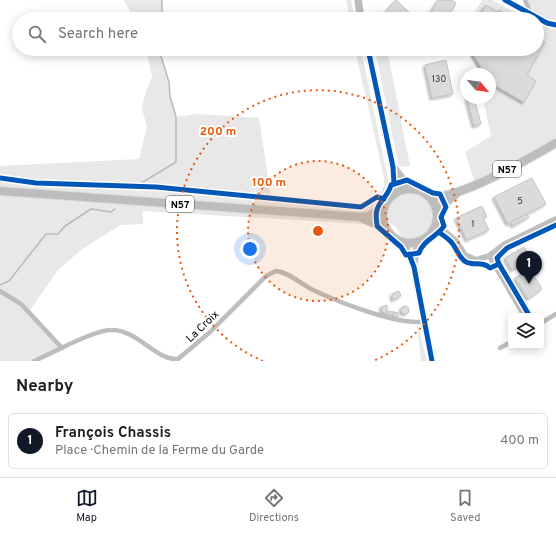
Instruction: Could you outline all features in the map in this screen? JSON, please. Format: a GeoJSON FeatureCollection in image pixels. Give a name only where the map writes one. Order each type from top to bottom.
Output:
{"type":"FeatureCollection","features":[{"type":"Feature","properties":{"kind":"highway","name":"N57"},"geometry":{"type":"LineString","coordinates":[[437,218],[444,204],[458,193],[530,158],[556,143]]}},
{"type":"Feature","properties":{"kind":"highway"},"geometry":{"type":"LineString","coordinates":[[410,188],[421,190],[430,197],[437,218],[433,230],[428,237],[419,242],[403,242],[392,237],[385,228],[382,215],[387,201],[402,189],[410,188]]}},
{"type":"Feature","properties":{"kind":"highway","name":"N57"},"geometry":{"type":"LineString","coordinates":[[0,191],[360,217],[369,216],[387,201]]}},
{"type":"Feature","properties":{"kind":"highway","name":"N57"},"geometry":{"type":"LineString","coordinates":[[430,197],[441,197],[458,193]]}},
{"type":"Feature","properties":{"kind":"highway","name":"N57"},"geometry":{"type":"LineString","coordinates":[[360,217],[385,228]]}},
{"type":"Feature","properties":{"kind":"main road"},"geometry":{"type":"LineString","coordinates":[[358,0],[361,12]]}},
{"type":"Feature","properties":{"kind":"main road"},"geometry":{"type":"LineString","coordinates":[[369,56],[393,167],[394,184],[387,201]]}},
{"type":"Feature","properties":{"kind":"main road"},"geometry":{"type":"LineString","coordinates":[[393,167],[397,175],[410,188]]}},
{"type":"Feature","properties":{"kind":"main road"},"geometry":{"type":"LineString","coordinates":[[403,242],[414,267],[426,321],[432,361]]}},
{"type":"Feature","properties":{"kind":"main road"},"geometry":{"type":"LineString","coordinates":[[414,267],[415,254],[419,242]]}},
{"type":"Feature","properties":{"kind":"street"},"geometry":{"type":"LineString","coordinates":[[505,0],[527,12]]}},
{"type":"Feature","properties":{"kind":"street"},"geometry":{"type":"LineString","coordinates":[[525,0],[530,12]]}},
{"type":"Feature","properties":{"kind":"street"},"geometry":{"type":"LineString","coordinates":[[544,20],[556,25]]}},
{"type":"Feature","properties":{"kind":"street"},"geometry":{"type":"LineString","coordinates":[[0,178],[36,183],[156,187],[361,207],[377,198],[387,201]]}},
{"type":"Feature","properties":{"kind":"street"},"geometry":{"type":"LineString","coordinates":[[437,218],[442,229],[452,237],[468,258],[476,260],[489,256],[505,244],[556,219]]}},
{"type":"Feature","properties":{"kind":"street"},"geometry":{"type":"LineString","coordinates":[[433,230],[442,229]]}},
{"type":"Feature","properties":{"kind":"street"},"geometry":{"type":"LineString","coordinates":[[489,256],[522,313]]}},
{"type":"Feature","properties":{"kind":"street","name":"La Croix"},"geometry":{"type":"LineString","coordinates":[[62,348],[98,333],[112,330],[132,336],[165,357],[178,359],[209,333],[266,276],[276,271],[356,308],[413,322],[426,321]]}},
{"type":"Feature","properties":{"kind":"street"},"geometry":{"type":"LineString","coordinates":[[0,291],[21,304],[62,348],[34,361]]}},
{"type":"Feature","properties":{"kind":"street"},"geometry":{"type":"LineString","coordinates":[[544,321],[556,314]]}},
{"type":"Feature","properties":{"kind":"street"},"geometry":{"type":"LineString","coordinates":[[500,348],[508,344]]}},
{"type":"Feature","properties":{"kind":"shaded area"},"geometry":{"type":"Polygon","coordinates":[[[124,0],[162,0],[162,12],[130,12],[124,0]]]}},
{"type":"Feature","properties":{"kind":"shaded area"},"geometry":{"type":"Polygon","coordinates":[[[346,0],[351,0],[354,12],[349,12],[346,0]]]}},
{"type":"Feature","properties":{"kind":"shaded area"},"geometry":{"type":"Polygon","coordinates":[[[482,0],[492,0],[515,12],[475,12],[482,0]]]}},
{"type":"Feature","properties":{"kind":"shaded area"},"geometry":{"type":"Polygon","coordinates":[[[527,0],[556,0],[556,21],[544,18],[544,12],[535,12],[527,0]]]}},
{"type":"Feature","properties":{"kind":"shaded area"},"geometry":{"type":"Polygon","coordinates":[[[544,26],[556,30],[556,139],[474,181],[465,152],[491,136],[484,104],[496,104],[496,68],[477,68],[469,56],[544,56],[544,26]]]}},
{"type":"Feature","properties":{"kind":"shaded area"},"geometry":{"type":"Polygon","coordinates":[[[148,56],[161,56],[169,82],[170,96],[176,117],[197,114],[259,118],[271,198],[156,187],[37,182],[0,177],[0,166],[139,159],[147,127],[142,109],[144,97],[152,77],[148,56]]]}},
{"type":"Feature","properties":{"kind":"shaded area"},"geometry":{"type":"Polygon","coordinates":[[[357,56],[362,56],[389,184],[386,194],[379,194],[384,186],[384,178],[357,56]]]}},
{"type":"Feature","properties":{"kind":"shaded area"},"geometry":{"type":"Polygon","coordinates":[[[376,56],[388,56],[410,166],[399,167],[376,56]]]}},
{"type":"Feature","properties":{"kind":"shaded area"},"geometry":{"type":"Polygon","coordinates":[[[0,180],[36,184],[155,189],[361,209],[376,201],[380,203],[368,214],[0,187],[0,180]]]}},
{"type":"Feature","properties":{"kind":"shaded area"},"geometry":{"type":"Polygon","coordinates":[[[410,193],[422,197],[430,204],[433,213],[432,222],[428,230],[421,236],[412,239],[402,237],[396,227],[389,222],[387,217],[387,211],[395,199],[410,193]]]}},
{"type":"Feature","properties":{"kind":"shaded area"},"geometry":{"type":"Polygon","coordinates":[[[0,195],[362,221],[374,227],[363,224],[143,211],[143,224],[120,225],[81,250],[58,270],[30,310],[66,349],[40,361],[0,361],[0,195]]]}},
{"type":"Feature","properties":{"kind":"shaded area"},"geometry":{"type":"Polygon","coordinates":[[[418,326],[427,361],[421,361],[418,326]]]}},
{"type":"Feature","properties":{"kind":"building"},"geometry":{"type":"Polygon","coordinates":[[[396,0],[409,12],[385,12],[396,0]]]}},
{"type":"Feature","properties":{"kind":"building"},"geometry":{"type":"Polygon","coordinates":[[[438,0],[452,0],[456,3],[451,12],[431,12],[438,0]]]}},
{"type":"Feature","properties":{"kind":"building"},"geometry":{"type":"Polygon","coordinates":[[[486,5],[498,12],[482,12],[486,5]]]}},
{"type":"Feature","properties":{"kind":"building"},"geometry":{"type":"Polygon","coordinates":[[[474,56],[537,56],[527,75],[536,81],[524,102],[496,86],[496,68],[481,68],[474,56]]]}},
{"type":"Feature","properties":{"kind":"building"},"geometry":{"type":"Polygon","coordinates":[[[446,60],[453,94],[432,98],[425,65],[446,60]]]}},
{"type":"Feature","properties":{"kind":"building"},"geometry":{"type":"Polygon","coordinates":[[[468,104],[476,104],[481,124],[474,126],[468,104]]]}},
{"type":"Feature","properties":{"kind":"building"},"geometry":{"type":"Polygon","coordinates":[[[532,178],[546,204],[508,224],[494,197],[532,178]]]}},
{"type":"Feature","properties":{"kind":"building"},"geometry":{"type":"Polygon","coordinates":[[[482,206],[487,217],[483,218],[489,230],[467,240],[456,218],[482,206]]]}},
{"type":"Feature","properties":{"kind":"building"},"geometry":{"type":"Polygon","coordinates":[[[527,214],[529,217],[513,226],[511,222],[527,214]]]}},
{"type":"Feature","properties":{"kind":"building"},"geometry":{"type":"Polygon","coordinates":[[[524,247],[531,259],[512,270],[505,258],[524,247]]]}},
{"type":"Feature","properties":{"kind":"building"},"geometry":{"type":"Polygon","coordinates":[[[530,269],[542,289],[528,299],[515,278],[530,269]]]}},
{"type":"Feature","properties":{"kind":"building"},"geometry":{"type":"Polygon","coordinates":[[[399,291],[401,296],[393,300],[392,294],[399,291]]]}},
{"type":"Feature","properties":{"kind":"building"},"geometry":{"type":"Polygon","coordinates":[[[387,305],[388,314],[382,312],[381,307],[387,305]]]}},
{"type":"Feature","properties":{"kind":"building"},"geometry":{"type":"Polygon","coordinates":[[[403,306],[407,306],[409,310],[407,314],[403,314],[401,312],[401,308],[403,306]]]}},
{"type":"Feature","properties":{"kind":"building"},"geometry":{"type":"Polygon","coordinates":[[[387,311],[394,312],[393,315],[388,314],[387,311]]]}},
{"type":"Feature","properties":{"kind":"building"},"geometry":{"type":"Polygon","coordinates":[[[394,312],[398,313],[398,317],[393,316],[394,312]]]}},
{"type":"Feature","properties":{"kind":"waterway"},"geometry":{"type":"LineString","coordinates":[[162,0],[162,12]]}},
{"type":"Feature","properties":{"kind":"waterway"},"geometry":{"type":"LineString","coordinates":[[138,185],[176,162],[176,117],[170,96],[169,82],[161,56]]}},
{"type":"Feature","properties":{"kind":"waterway"},"geometry":{"type":"LineString","coordinates":[[0,285],[9,281],[46,234],[58,234],[65,226],[91,209],[111,212],[115,209]]}},
{"type":"Feature","properties":{"kind":"cycle path"},"geometry":{"type":"LineString","coordinates":[[505,0],[527,12]]}},
{"type":"Feature","properties":{"kind":"cycle path"},"geometry":{"type":"LineString","coordinates":[[544,21],[556,25]]}},
{"type":"Feature","properties":{"kind":"cycle path"},"geometry":{"type":"LineString","coordinates":[[369,56],[393,167],[394,184]]}},
{"type":"Feature","properties":{"kind":"cycle path"},"geometry":{"type":"LineString","coordinates":[[0,178],[36,183],[156,187],[361,207],[377,197],[384,199]]}},
{"type":"Feature","properties":{"kind":"cycle path"},"geometry":{"type":"LineString","coordinates":[[407,180],[433,193],[440,194],[446,207],[441,217],[444,226],[438,233],[427,241],[419,253],[406,255],[401,247],[377,226],[376,212],[391,185],[407,180]]}},
{"type":"Feature","properties":{"kind":"cycle path"},"geometry":{"type":"LineString","coordinates":[[528,313],[497,258],[507,248],[556,225]]}},
{"type":"Feature","properties":{"kind":"cycle path"},"geometry":{"type":"LineString","coordinates":[[440,233],[454,245],[466,262],[481,264],[490,268],[499,264]]}},
{"type":"Feature","properties":{"kind":"cycle path"},"geometry":{"type":"LineString","coordinates":[[409,254],[414,267],[432,361]]}},
{"type":"Feature","properties":{"kind":"place","name":"François Chassis"},"geometry":{"type":"Point","coordinates":[529,284]}}]}
